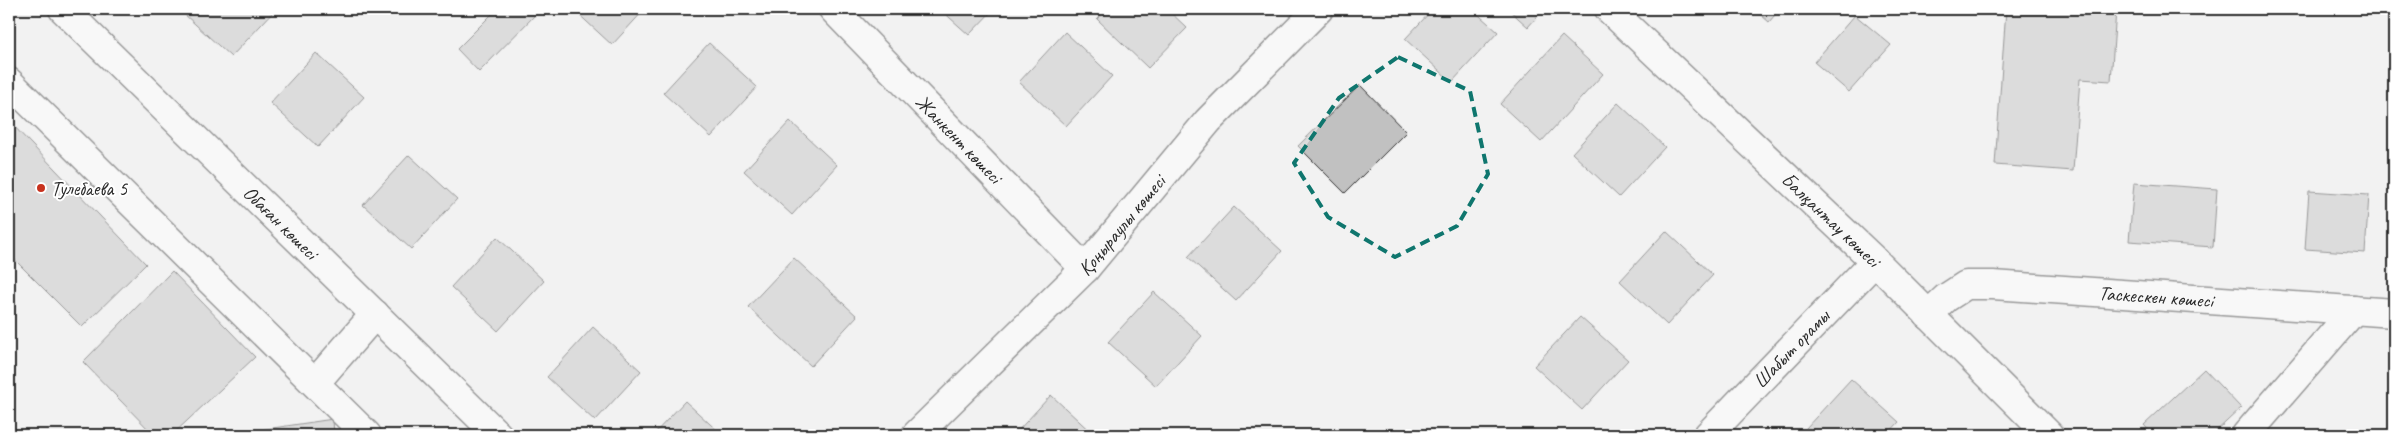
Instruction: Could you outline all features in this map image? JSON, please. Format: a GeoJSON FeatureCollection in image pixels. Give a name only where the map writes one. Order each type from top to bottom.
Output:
{"type":"FeatureCollection","features":[{"type":"Feature","properties":{"kind":"street","name":"Обаған көшесі"},"geometry":{"type":"LineString","coordinates":[[63,9],[498,435]]}},
{"type":"Feature","properties":{"kind":"street","name":"Жанкент көшесі"},"geometry":{"type":"LineString","coordinates":[[833,9],[1085,270]]}},
{"type":"Feature","properties":{"kind":"street","name":"Қоңыраулы көшесі"},"geometry":{"type":"LineString","coordinates":[[916,435],[1085,270],[1208,121],[1319,9]]}},
{"type":"Feature","properties":{"kind":"street","name":"Балқантау көшесі"},"geometry":{"type":"LineString","coordinates":[[1609,9],[1875,261],[2049,435]]}},
{"type":"Feature","properties":{"kind":"street"},"geometry":{"type":"LineString","coordinates":[[9,82],[367,435]]}},
{"type":"Feature","properties":{"kind":"street","name":"Шабыт орамы"},"geometry":{"type":"LineString","coordinates":[[1708,435],[1875,261]]}},
{"type":"Feature","properties":{"kind":"street","name":"Таскескен көшесі"},"geometry":{"type":"LineString","coordinates":[[1928,315],[1946,298],[1966,285],[1993,285],[2394,313]]}},
{"type":"Feature","properties":{"kind":"street"},"geometry":{"type":"LineString","coordinates":[[2246,435],[2354,310]]}},
{"type":"Feature","properties":{"kind":"street"},"geometry":{"type":"LineString","coordinates":[[315,383],[375,314]]}},
{"type":"Feature","properties":{"kind":"highlighted area"},"geometry":{"type":"Polygon","coordinates":[[[1398,57],[1470,91],[1488,174],[1457,226],[1395,257],[1328,217],[1294,163],[1339,98],[1398,57]]]}},
{"type":"Feature","properties":{"kind":"building"},"geometry":{"type":"Polygon","coordinates":[[[188,9],[276,9],[231,57],[184,14],[188,9]]]}},
{"type":"Feature","properties":{"kind":"building"},"geometry":{"type":"Polygon","coordinates":[[[497,9],[541,9],[479,72],[457,49],[497,9]]]}},
{"type":"Feature","properties":{"kind":"building"},"geometry":{"type":"Polygon","coordinates":[[[573,9],[645,9],[612,45],[573,9]]]}},
{"type":"Feature","properties":{"kind":"building"},"geometry":{"type":"Polygon","coordinates":[[[940,9],[994,9],[969,35],[940,9]]]}},
{"type":"Feature","properties":{"kind":"building"},"geometry":{"type":"Polygon","coordinates":[[[1107,9],[1167,9],[1187,28],[1148,68],[1097,19],[1107,9]]]}},
{"type":"Feature","properties":{"kind":"building"},"geometry":{"type":"Polygon","coordinates":[[[1433,9],[1472,9],[1498,32],[1452,82],[1405,39],[1433,9]]]}},
{"type":"Feature","properties":{"kind":"building"},"geometry":{"type":"Polygon","coordinates":[[[1508,9],[1544,9],[1528,27],[1508,9]]]}},
{"type":"Feature","properties":{"kind":"building"},"geometry":{"type":"Polygon","coordinates":[[[1754,9],[1780,9],[1769,22],[1754,9]]]}},
{"type":"Feature","properties":{"kind":"building"},"geometry":{"type":"Polygon","coordinates":[[[2006,9],[2116,10],[2111,81],[2080,79],[2073,171],[1995,165],[2006,9]]]}},
{"type":"Feature","properties":{"kind":"building"},"geometry":{"type":"Polygon","coordinates":[[[1855,15],[1891,45],[1849,92],[1814,62],[1855,15]]]}},
{"type":"Feature","properties":{"kind":"building"},"geometry":{"type":"Polygon","coordinates":[[[1065,32],[1112,76],[1066,126],[1019,82],[1065,32]]]}},
{"type":"Feature","properties":{"kind":"building"},"geometry":{"type":"Polygon","coordinates":[[[1562,36],[1603,74],[1541,142],[1500,104],[1562,36]]]}},
{"type":"Feature","properties":{"kind":"building"},"geometry":{"type":"Polygon","coordinates":[[[709,43],[757,87],[711,137],[663,93],[709,43]]]}},
{"type":"Feature","properties":{"kind":"building"},"geometry":{"type":"Polygon","coordinates":[[[316,53],[364,97],[318,147],[270,103],[316,53]]]}},
{"type":"Feature","properties":{"kind":"building"},"geometry":{"type":"Polygon","coordinates":[[[1360,85],[1406,132],[1345,193],[1298,146],[1360,85]]]}},
{"type":"Feature","properties":{"kind":"building"},"geometry":{"type":"Polygon","coordinates":[[[1618,103],[1665,147],[1619,197],[1572,153],[1618,103]]]}},
{"type":"Feature","properties":{"kind":"building","name":"Тулебаева 5"},"geometry":{"type":"Polygon","coordinates":[[[9,121],[146,264],[82,327],[9,254],[9,121]]]}},
{"type":"Feature","properties":{"kind":"building"},"geometry":{"type":"Polygon","coordinates":[[[790,121],[837,165],[792,215],[744,171],[790,121]]]}},
{"type":"Feature","properties":{"kind":"building"},"geometry":{"type":"Polygon","coordinates":[[[409,155],[457,199],[411,249],[363,205],[409,155]]]}},
{"type":"Feature","properties":{"kind":"building"},"geometry":{"type":"Polygon","coordinates":[[[2134,183],[2217,189],[2213,247],[2129,241],[2134,183]]]}},
{"type":"Feature","properties":{"kind":"building"},"geometry":{"type":"Polygon","coordinates":[[[2309,191],[2369,195],[2365,253],[2305,249],[2309,191]]]}},
{"type":"Feature","properties":{"kind":"building"},"geometry":{"type":"Polygon","coordinates":[[[1234,207],[1282,251],[1236,301],[1188,257],[1234,207]]]}},
{"type":"Feature","properties":{"kind":"building"},"geometry":{"type":"Polygon","coordinates":[[[1666,231],[1713,275],[1667,325],[1620,281],[1666,231]]]}},
{"type":"Feature","properties":{"kind":"building"},"geometry":{"type":"Polygon","coordinates":[[[497,237],[544,281],[498,331],[451,287],[497,237]]]}},
{"type":"Feature","properties":{"kind":"building"},"geometry":{"type":"Polygon","coordinates":[[[794,258],[857,316],[811,366],[748,307],[794,258]]]}},
{"type":"Feature","properties":{"kind":"building"},"geometry":{"type":"Polygon","coordinates":[[[172,271],[255,357],[172,435],[154,435],[83,362],[172,271]]]}},
{"type":"Feature","properties":{"kind":"building"},"geometry":{"type":"Polygon","coordinates":[[[1154,292],[1202,336],[1156,386],[1108,342],[1154,292]]]}},
{"type":"Feature","properties":{"kind":"building"},"geometry":{"type":"Polygon","coordinates":[[[1580,317],[1628,360],[1582,410],[1534,366],[1580,317]]]}},
{"type":"Feature","properties":{"kind":"building"},"geometry":{"type":"Polygon","coordinates":[[[593,327],[641,371],[595,421],[547,377],[593,327]]]}},
{"type":"Feature","properties":{"kind":"building"},"geometry":{"type":"Polygon","coordinates":[[[2204,369],[2241,408],[2212,435],[2153,435],[2144,425],[2204,369]]]}},
{"type":"Feature","properties":{"kind":"building"},"geometry":{"type":"Polygon","coordinates":[[[1851,379],[1899,422],[1887,435],[1813,435],[1806,428],[1851,379]]]}},
{"type":"Feature","properties":{"kind":"building"},"geometry":{"type":"Polygon","coordinates":[[[1051,395],[1094,435],[1014,435],[1051,395]]]}},
{"type":"Feature","properties":{"kind":"building"},"geometry":{"type":"Polygon","coordinates":[[[685,401],[722,435],[653,435],[685,401]]]}},
{"type":"Feature","properties":{"kind":"building"},"geometry":{"type":"Polygon","coordinates":[[[333,419],[334,435],[226,435],[333,419]]]}},
{"type":"Feature","properties":{"kind":"place","name":"Тулебаева 5"},"geometry":{"type":"Point","coordinates":[41,188]}}]}
